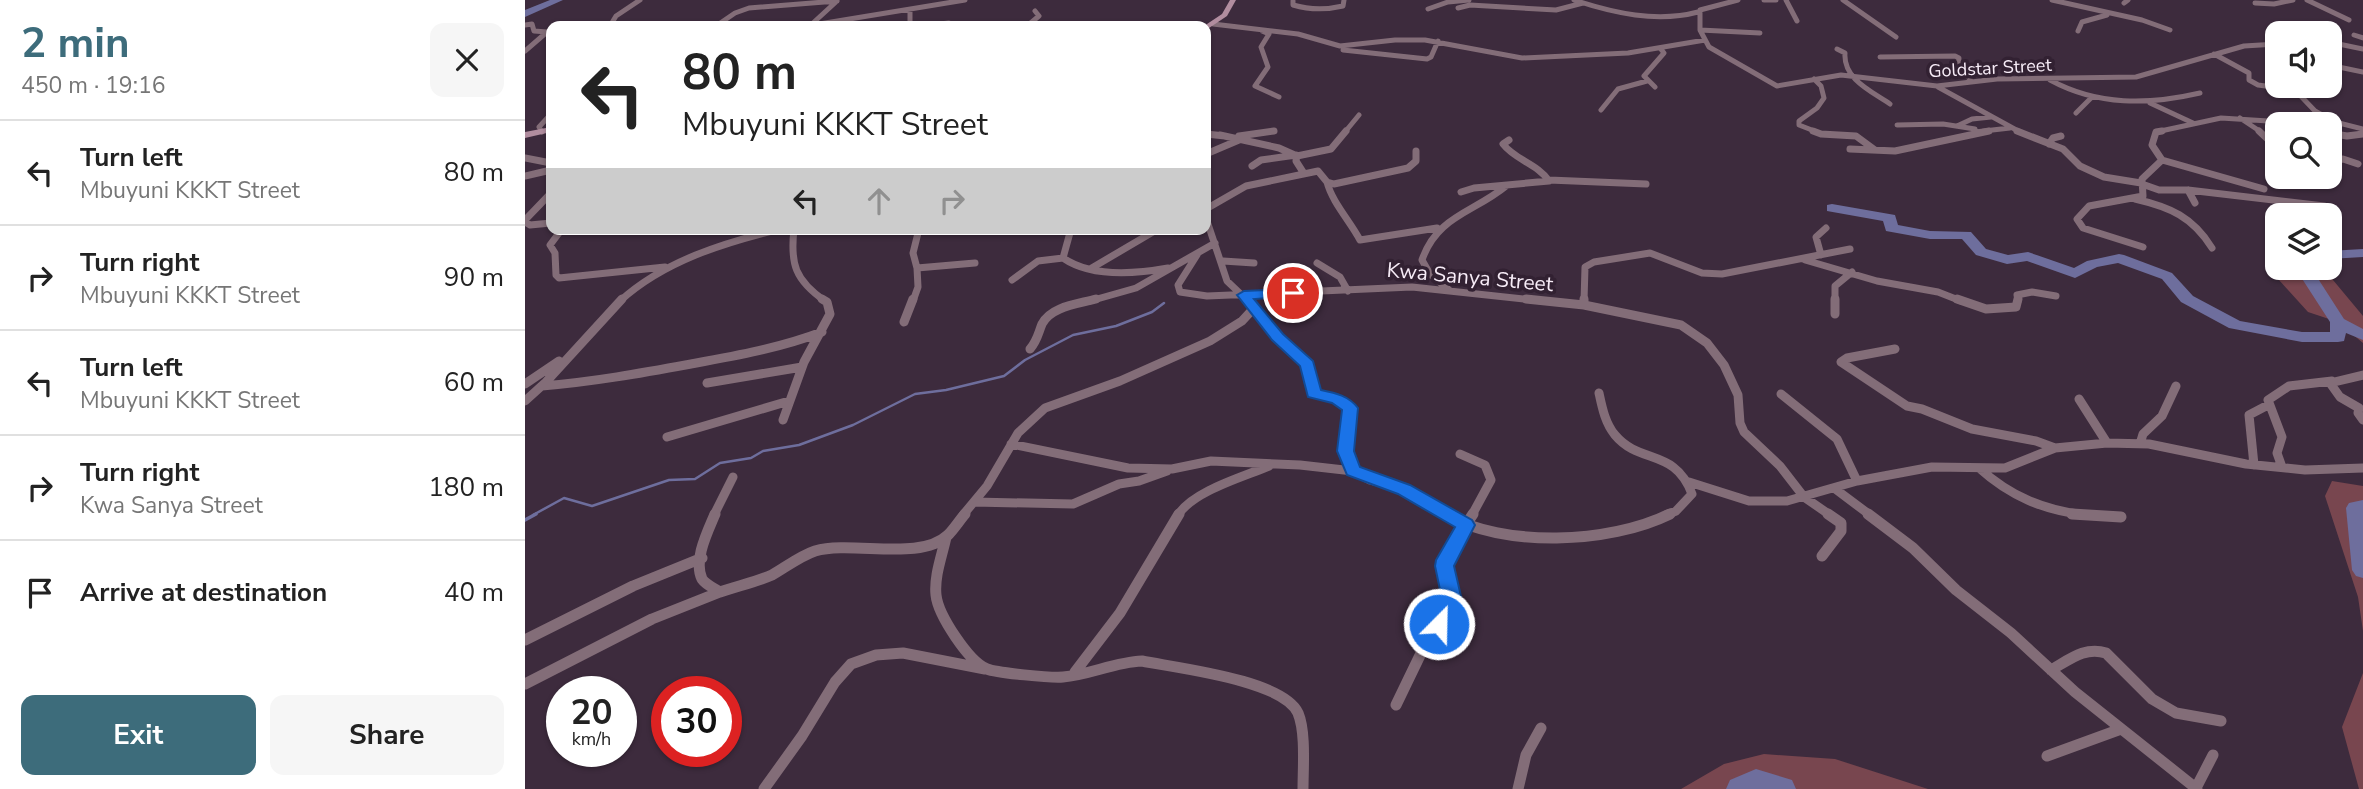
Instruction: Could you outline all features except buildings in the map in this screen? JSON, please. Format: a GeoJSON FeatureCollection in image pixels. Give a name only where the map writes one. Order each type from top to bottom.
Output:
{"type":"FeatureCollection","features":[{"type":"Feature","properties":{"kind":"street"},"geometry":{"type":"LineString","coordinates":[[613,21],[616,16],[640,0]]}},
{"type":"Feature","properties":{"kind":"street"},"geometry":{"type":"LineString","coordinates":[[815,21],[910,10],[965,0]]}},
{"type":"Feature","properties":{"kind":"street"},"geometry":{"type":"LineString","coordinates":[[1211,25],[1225,15],[1233,0]]}},
{"type":"Feature","properties":{"kind":"street"},"geometry":{"type":"LineString","coordinates":[[1293,1],[1293,5],[1318,9],[1343,6],[1344,0]]}},
{"type":"Feature","properties":{"kind":"street"},"geometry":{"type":"LineString","coordinates":[[1495,0],[1496,8]]}},
{"type":"Feature","properties":{"kind":"street"},"geometry":{"type":"LineString","coordinates":[[1574,0],[1600,8],[1658,16],[1698,12],[1709,6],[1737,0]]}},
{"type":"Feature","properties":{"kind":"street"},"geometry":{"type":"LineString","coordinates":[[1764,0],[1776,0]]}},
{"type":"Feature","properties":{"kind":"street"},"geometry":{"type":"LineString","coordinates":[[1786,0],[1797,21]]}},
{"type":"Feature","properties":{"kind":"street"},"geometry":{"type":"LineString","coordinates":[[1843,0],[1896,37]]}},
{"type":"Feature","properties":{"kind":"street"},"geometry":{"type":"LineString","coordinates":[[2052,0],[2142,20],[2170,30]]}},
{"type":"Feature","properties":{"kind":"street"},"geometry":{"type":"LineString","coordinates":[[2255,3],[2274,4],[2293,0]]}},
{"type":"Feature","properties":{"kind":"street"},"geometry":{"type":"LineString","coordinates":[[2307,0],[2349,20]]}},
{"type":"Feature","properties":{"kind":"street"},"geometry":{"type":"LineString","coordinates":[[726,21],[734,14],[749,8],[837,1],[815,21]]}},
{"type":"Feature","properties":{"kind":"street"},"geometry":{"type":"LineString","coordinates":[[811,2],[815,21]]}},
{"type":"Feature","properties":{"kind":"street"},"geometry":{"type":"LineString","coordinates":[[1428,9],[1448,2],[1470,2],[1496,8],[1556,10],[1583,3]]}},
{"type":"Feature","properties":{"kind":"street"},"geometry":{"type":"LineString","coordinates":[[1458,8],[1470,2]]}},
{"type":"Feature","properties":{"kind":"street"},"geometry":{"type":"LineString","coordinates":[[910,10],[910,21]]}},
{"type":"Feature","properties":{"kind":"street"},"geometry":{"type":"LineString","coordinates":[[1033,21],[1039,16],[1035,11]]}},
{"type":"Feature","properties":{"kind":"street","name":"Goldstar Street"},"geometry":{"type":"LineString","coordinates":[[1698,12],[1700,30],[1711,48],[1771,85],[1852,75],[1937,86],[1997,79],[2136,77],[2214,54],[2265,45]]}},
{"type":"Feature","properties":{"kind":"street"},"geometry":{"type":"LineString","coordinates":[[2078,31],[2080,25],[2087,20],[2113,14]]}},
{"type":"Feature","properties":{"kind":"street"},"geometry":{"type":"LineString","coordinates":[[525,25],[532,24],[534,31],[546,31]]}},
{"type":"Feature","properties":{"kind":"street"},"geometry":{"type":"LineString","coordinates":[[1211,26],[1298,34],[1340,46],[1395,40],[1437,41],[1522,58],[1628,53],[1705,40]]}},
{"type":"Feature","properties":{"kind":"street"},"geometry":{"type":"LineString","coordinates":[[1250,28],[1270,35],[1261,47],[1268,69],[1255,86],[1279,97]]}},
{"type":"Feature","properties":{"kind":"street"},"geometry":{"type":"LineString","coordinates":[[1700,30],[1759,33]]}},
{"type":"Feature","properties":{"kind":"street"},"geometry":{"type":"LineString","coordinates":[[525,51],[546,33]]}},
{"type":"Feature","properties":{"kind":"street"},"geometry":{"type":"LineString","coordinates":[[2354,35],[2363,38]]}},
{"type":"Feature","properties":{"kind":"street"},"geometry":{"type":"LineString","coordinates":[[1334,48],[1427,59],[1431,57],[1437,41]]}},
{"type":"Feature","properties":{"kind":"street"},"geometry":{"type":"LineString","coordinates":[[2342,45],[2363,49]]}},
{"type":"Feature","properties":{"kind":"street"},"geometry":{"type":"LineString","coordinates":[[2255,46],[2265,49]]}},
{"type":"Feature","properties":{"kind":"street"},"geometry":{"type":"LineString","coordinates":[[1655,87],[1644,76],[1664,53],[1660,48]]}},
{"type":"Feature","properties":{"kind":"street"},"geometry":{"type":"LineString","coordinates":[[1837,49],[1845,53],[1844,64],[1861,85],[1890,104]]}},
{"type":"Feature","properties":{"kind":"street"},"geometry":{"type":"LineString","coordinates":[[2214,54],[2242,67],[2254,84],[2295,90],[2319,112]]}},
{"type":"Feature","properties":{"kind":"street"},"geometry":{"type":"LineString","coordinates":[[1880,57],[1955,56],[1959,58],[1958,68],[1970,79],[1969,82]]}},
{"type":"Feature","properties":{"kind":"street"},"geometry":{"type":"LineString","coordinates":[[2342,68],[2363,72]]}},
{"type":"Feature","properties":{"kind":"street"},"geometry":{"type":"LineString","coordinates":[[1814,79],[1822,87],[1824,100],[1818,110],[1799,121],[1799,125],[1821,134],[1856,136],[1875,150]]}},
{"type":"Feature","properties":{"kind":"street"},"geometry":{"type":"LineString","coordinates":[[2048,79],[2060,87],[2091,97],[2148,102],[2200,93]]}},
{"type":"Feature","properties":{"kind":"street"},"geometry":{"type":"LineString","coordinates":[[1601,110],[1618,89],[1647,81]]}},
{"type":"Feature","properties":{"kind":"street"},"geometry":{"type":"LineString","coordinates":[[1937,86],[1962,95],[2010,128],[2063,149],[2080,166],[2095,173],[2159,190],[2188,190],[2298,203]]}},
{"type":"Feature","properties":{"kind":"street"},"geometry":{"type":"LineString","coordinates":[[2076,113],[2091,97]]}},
{"type":"Feature","properties":{"kind":"street"},"geometry":{"type":"LineString","coordinates":[[2148,102],[2193,123]]}},
{"type":"Feature","properties":{"kind":"street"},"geometry":{"type":"LineString","coordinates":[[1252,166],[1261,160],[1331,149],[1359,115]]}},
{"type":"Feature","properties":{"kind":"street"},"geometry":{"type":"LineString","coordinates":[[1957,126],[1972,119],[1991,117]]}},
{"type":"Feature","properties":{"kind":"street"},"geometry":{"type":"LineString","coordinates":[[2159,157],[2152,140],[2156,132],[2221,118],[2265,120]]}},
{"type":"Feature","properties":{"kind":"street"},"geometry":{"type":"LineString","coordinates":[[2240,118],[2265,135]]}},
{"type":"Feature","properties":{"kind":"street"},"geometry":{"type":"LineString","coordinates":[[546,119],[539,127],[546,130]]}},
{"type":"Feature","properties":{"kind":"street"},"geometry":{"type":"LineString","coordinates":[[1897,125],[1934,123],[1985,131]]}},
{"type":"Feature","properties":{"kind":"street"},"geometry":{"type":"LineString","coordinates":[[2342,124],[2363,131]]}},
{"type":"Feature","properties":{"kind":"street"},"geometry":{"type":"LineString","coordinates":[[1850,149],[1895,151],[2010,128]]}},
{"type":"Feature","properties":{"kind":"street"},"geometry":{"type":"LineString","coordinates":[[525,135],[546,131]]}},
{"type":"Feature","properties":{"kind":"street"},"geometry":{"type":"LineString","coordinates":[[1211,134],[1254,135],[1274,131]]}},
{"type":"Feature","properties":{"kind":"street"},"geometry":{"type":"LineString","coordinates":[[2342,135],[2363,131]]}},
{"type":"Feature","properties":{"kind":"street"},"geometry":{"type":"LineString","coordinates":[[1220,135],[1266,147],[1277,147],[1296,156]]}},
{"type":"Feature","properties":{"kind":"street"},"geometry":{"type":"LineString","coordinates":[[2049,144],[2053,138],[2061,136]]}},
{"type":"Feature","properties":{"kind":"street"},"geometry":{"type":"LineString","coordinates":[[1211,152],[1239,140]]}},
{"type":"Feature","properties":{"kind":"street"},"geometry":{"type":"LineString","coordinates":[[1509,140],[1503,144],[1507,150],[1549,180]]}},
{"type":"Feature","properties":{"kind":"street"},"geometry":{"type":"LineString","coordinates":[[1327,182],[1340,183],[1384,171],[1408,168],[1416,161],[1416,152]]}},
{"type":"Feature","properties":{"kind":"street"},"geometry":{"type":"LineString","coordinates":[[1296,156],[1303,172]]}},
{"type":"Feature","properties":{"kind":"street"},"geometry":{"type":"LineString","coordinates":[[2135,200],[2143,196],[2141,184],[2145,174],[2159,157]]}},
{"type":"Feature","properties":{"kind":"street"},"geometry":{"type":"LineString","coordinates":[[2159,157],[2264,189]]}},
{"type":"Feature","properties":{"kind":"street"},"geometry":{"type":"LineString","coordinates":[[525,158],[546,162]]}},
{"type":"Feature","properties":{"kind":"street"},"geometry":{"type":"LineString","coordinates":[[2342,159],[2358,164]]}},
{"type":"Feature","properties":{"kind":"street"},"geometry":{"type":"LineString","coordinates":[[525,176],[546,171]]}},
{"type":"Feature","properties":{"kind":"street"},"geometry":{"type":"LineString","coordinates":[[1211,205],[1239,189],[1303,172],[1318,171],[1360,240],[1437,228],[1495,196],[1506,186]]}},
{"type":"Feature","properties":{"kind":"street"},"geometry":{"type":"LineString","coordinates":[[1461,192],[1474,188],[1536,184],[1549,180],[1646,184]]}},
{"type":"Feature","properties":{"kind":"street"},"geometry":{"type":"LineString","coordinates":[[2188,190],[2195,203]]}},
{"type":"Feature","properties":{"kind":"street"},"geometry":{"type":"LineString","coordinates":[[546,198],[525,221],[530,225],[546,223]]}},
{"type":"Feature","properties":{"kind":"street"},"geometry":{"type":"LineString","coordinates":[[2143,247],[2083,228],[2077,219],[2085,209],[2100,202],[2135,200],[2166,206],[2189,218],[2203,231],[2212,248]]}},
{"type":"Feature","properties":{"kind":"street"},"geometry":{"type":"LineString","coordinates":[[1437,228],[1426,246],[1422,260],[1430,274],[1451,291]]}},
{"type":"Feature","properties":{"kind":"street"},"geometry":{"type":"LineString","coordinates":[[1821,255],[1816,237],[1826,228]]}},
{"type":"Feature","properties":{"kind":"street"},"geometry":{"type":"LineString","coordinates":[[1211,232],[1223,261],[1227,281],[1244,295],[1277,337],[1308,365],[1314,393],[1338,399],[1350,408],[1346,451],[1353,471]]}},
{"type":"Feature","properties":{"kind":"street"},"geometry":{"type":"LineString","coordinates":[[558,235],[550,246],[555,253],[556,275],[559,278],[672,266]]}},
{"type":"Feature","properties":{"kind":"street"},"geometry":{"type":"LineString","coordinates":[[525,401],[542,386],[617,303],[642,282],[714,248],[759,235]]}},
{"type":"Feature","properties":{"kind":"street"},"geometry":{"type":"LineString","coordinates":[[783,420],[801,367],[828,321],[830,307],[809,290],[795,269],[791,249],[793,235]]}},
{"type":"Feature","properties":{"kind":"street"},"geometry":{"type":"LineString","coordinates":[[904,322],[918,287],[913,253],[918,235]]}},
{"type":"Feature","properties":{"kind":"street"},"geometry":{"type":"LineString","coordinates":[[1063,258],[1069,235]]}},
{"type":"Feature","properties":{"kind":"street"},"geometry":{"type":"LineString","coordinates":[[1088,270],[1148,235]]}},
{"type":"Feature","properties":{"kind":"street"},"geometry":{"type":"LineString","coordinates":[[1030,349],[1038,340],[1043,322],[1056,310],[1136,288],[1215,243]]}},
{"type":"Feature","properties":{"kind":"street"},"geometry":{"type":"LineString","coordinates":[[1584,305],[1585,267],[1604,260],[1650,253],[1702,272],[1722,274],[1850,249]]}},
{"type":"Feature","properties":{"kind":"street","name":"Kwa Sanya Street"},"geometry":{"type":"LineString","coordinates":[[1196,255],[1178,285],[1180,292],[1207,296],[1244,295],[1348,291],[1389,286],[1584,305],[1681,325],[1707,344],[1731,378],[1738,395],[1740,423],[1744,432],[1780,466],[1804,497],[1841,523],[1842,527],[1822,556]]}},
{"type":"Feature","properties":{"kind":"street"},"geometry":{"type":"LineString","coordinates":[[1012,279],[1038,261],[1063,258],[1072,265],[1088,270],[1137,271],[1177,266]]}},
{"type":"Feature","properties":{"kind":"street"},"geometry":{"type":"LineString","coordinates":[[1800,259],[1880,282],[1935,292],[1968,306],[1993,310],[2016,307],[2019,303],[2017,295],[2020,293],[2038,292],[2056,296]]}},
{"type":"Feature","properties":{"kind":"street"},"geometry":{"type":"LineString","coordinates":[[1223,261],[1254,263]]}},
{"type":"Feature","properties":{"kind":"street"},"geometry":{"type":"LineString","coordinates":[[917,268],[975,262]]}},
{"type":"Feature","properties":{"kind":"street"},"geometry":{"type":"LineString","coordinates":[[1317,262],[1340,276],[1348,291]]}},
{"type":"Feature","properties":{"kind":"street"},"geometry":{"type":"LineString","coordinates":[[1835,314],[1835,286],[1851,272]]}},
{"type":"Feature","properties":{"kind":"street"},"geometry":{"type":"LineString","coordinates":[[986,669],[957,639],[936,598],[936,580],[946,537],[996,473],[1018,433],[1045,408],[1120,381],[1210,341],[1234,327],[1254,308]]}},
{"type":"Feature","properties":{"kind":"street"},"geometry":{"type":"LineString","coordinates":[[542,386],[596,382],[737,356],[793,343],[822,332]]}},
{"type":"Feature","properties":{"kind":"street"},"geometry":{"type":"LineString","coordinates":[[1895,349],[1847,358],[1841,362],[1907,406],[1922,409],[1972,429],[2036,441],[2055,448]]}},
{"type":"Feature","properties":{"kind":"street"},"geometry":{"type":"LineString","coordinates":[[525,384],[569,355]]}},
{"type":"Feature","properties":{"kind":"street"},"geometry":{"type":"LineString","coordinates":[[707,383],[801,367]]}},
{"type":"Feature","properties":{"kind":"street"},"geometry":{"type":"LineString","coordinates":[[2254,465],[2249,415],[2268,405],[2273,394],[2291,386],[2363,375]]}},
{"type":"Feature","properties":{"kind":"street"},"geometry":{"type":"LineString","coordinates":[[2332,381],[2332,387],[2340,397],[2359,408],[2358,413],[2363,420]]}},
{"type":"Feature","properties":{"kind":"street"},"geometry":{"type":"LineString","coordinates":[[2140,444],[2143,434],[2162,416],[2176,386]]}},
{"type":"Feature","properties":{"kind":"street"},"geometry":{"type":"LineString","coordinates":[[1599,393],[1605,418],[1619,439],[1667,461],[1689,482],[1749,502],[1787,501],[1857,481],[1933,467],[2005,468],[2055,448],[2107,443],[2140,444],[2254,465],[2327,470],[2363,468]]}},
{"type":"Feature","properties":{"kind":"street"},"geometry":{"type":"LineString","coordinates":[[1781,394],[1837,439],[1857,481]]}},
{"type":"Feature","properties":{"kind":"street"},"geometry":{"type":"LineString","coordinates":[[2079,399],[2107,443]]}},
{"type":"Feature","properties":{"kind":"street"},"geometry":{"type":"LineString","coordinates":[[667,437],[789,401]]}},
{"type":"Feature","properties":{"kind":"street"},"geometry":{"type":"LineString","coordinates":[[2268,405],[2281,438],[2282,443],[2277,453],[2282,467]]}},
{"type":"Feature","properties":{"kind":"street"},"geometry":{"type":"LineString","coordinates":[[1011,444],[1128,468],[1172,469]]}},
{"type":"Feature","properties":{"kind":"street"},"geometry":{"type":"LineString","coordinates":[[1396,705],[1429,638],[1453,605],[1444,566],[1465,525],[1480,507],[1491,480],[1485,465],[1460,454]]}},
{"type":"Feature","properties":{"kind":"street"},"geometry":{"type":"LineString","coordinates":[[974,502],[1073,504],[1119,484],[1211,461],[1271,466],[1300,465],[1353,471],[1404,490],[1465,525],[1494,532],[1565,537],[1615,533],[1675,511],[1687,502],[1692,494],[1689,482]]}},
{"type":"Feature","properties":{"kind":"street"},"geometry":{"type":"LineString","coordinates":[[1074,674],[1120,613],[1183,507],[1209,491],[1271,466]]}},
{"type":"Feature","properties":{"kind":"street"},"geometry":{"type":"LineString","coordinates":[[1979,468],[2005,491],[2038,505],[2079,515],[2121,517]]}},
{"type":"Feature","properties":{"kind":"street"},"geometry":{"type":"LineString","coordinates":[[720,592],[702,578],[702,558],[718,506],[733,477]]}},
{"type":"Feature","properties":{"kind":"street"},"geometry":{"type":"LineString","coordinates":[[1833,488],[1913,548],[1957,590],[2196,789],[2213,755]]}},
{"type":"Feature","properties":{"kind":"street"},"geometry":{"type":"LineString","coordinates":[[525,684],[644,623],[720,592],[769,576],[812,552],[857,545],[897,550],[925,545],[946,537]]}},
{"type":"Feature","properties":{"kind":"street"},"geometry":{"type":"LineString","coordinates":[[525,640],[632,586],[702,558]]}},
{"type":"Feature","properties":{"kind":"street"},"geometry":{"type":"LineString","coordinates":[[2051,670],[2088,650],[2098,649],[2106,653],[2152,699],[2176,713],[2221,721]]}},
{"type":"Feature","properties":{"kind":"street"},"geometry":{"type":"LineString","coordinates":[[764,789],[802,736],[835,682],[851,664],[876,654],[903,653],[986,669],[1063,677],[1122,662],[1143,661],[1263,686],[1283,695],[1298,713],[1302,730],[1303,789]]}},
{"type":"Feature","properties":{"kind":"street"},"geometry":{"type":"LineString","coordinates":[[1518,789],[1526,755],[1541,728]]}},
{"type":"Feature","properties":{"kind":"street"},"geometry":{"type":"LineString","coordinates":[[2047,756],[2121,729]]}},
{"type":"Feature","properties":{"kind":"shaded area"},"geometry":{"type":"Polygon","coordinates":[[[2279,280],[2333,280],[2363,316],[2363,343],[2338,322],[2308,312],[2279,280]]]}},
{"type":"Feature","properties":{"kind":"shaded area"},"geometry":{"type":"Polygon","coordinates":[[[2332,481],[2363,486],[2363,631],[2358,597],[2325,496],[2332,481]]]}},
{"type":"Feature","properties":{"kind":"shaded area"},"geometry":{"type":"Polygon","coordinates":[[[2363,673],[2363,789],[2359,789],[2342,727],[2363,673]]]}},
{"type":"Feature","properties":{"kind":"shaded area"},"geometry":{"type":"Polygon","coordinates":[[[1764,754],[1835,759],[1928,789],[1681,789],[1724,764],[1764,754]]]}},
{"type":"Feature","properties":{"kind":"waterway"},"geometry":{"type":"LineString","coordinates":[[525,14],[558,0]]}},
{"type":"Feature","properties":{"kind":"waterway"},"geometry":{"type":"LineString","coordinates":[[1832,208],[1890,218],[1891,228],[1930,235],[1966,235],[1981,252],[2007,260],[2028,256],[2075,273],[2092,264],[2119,258],[2167,276],[2187,299],[2235,325],[2302,337],[2338,337],[2338,322]]}},
{"type":"Feature","properties":{"kind":"waterway"},"geometry":{"type":"LineString","coordinates":[[2342,254],[2363,253]]}},
{"type":"Feature","properties":{"kind":"waterway"},"geometry":{"type":"LineString","coordinates":[[2311,280],[2338,322]]}},
{"type":"Feature","properties":{"kind":"waterway"},"geometry":{"type":"LineString","coordinates":[[533,515],[564,498],[592,506],[669,480],[695,479],[720,463],[751,458],[763,451],[799,445],[853,425],[915,394],[946,390],[1004,376],[1025,360],[1073,335],[1116,326],[1152,312],[1164,303]]}},
{"type":"Feature","properties":{"kind":"waterway"},"geometry":{"type":"LineString","coordinates":[[2338,322],[2363,335]]}},
{"type":"Feature","properties":{"kind":"waterway"},"geometry":{"type":"LineString","coordinates":[[2363,507],[2356,508],[2363,570]]}},
{"type":"Feature","properties":{"kind":"waterway"},"geometry":{"type":"LineString","coordinates":[[525,520],[536,514]]}},
{"type":"Feature","properties":{"kind":"waterway"},"geometry":{"type":"LineString","coordinates":[[1739,789],[1756,781],[1783,789]]}},
{"type":"Feature","properties":{"kind":"route"},"geometry":{"type":"LineString","coordinates":[[1293,293],[1244,295],[1265,324],[1308,365],[1312,391],[1338,399],[1350,408],[1346,451],[1353,471],[1362,477],[1404,490],[1465,525],[1445,560],[1453,605],[1439,624]]}}]}
